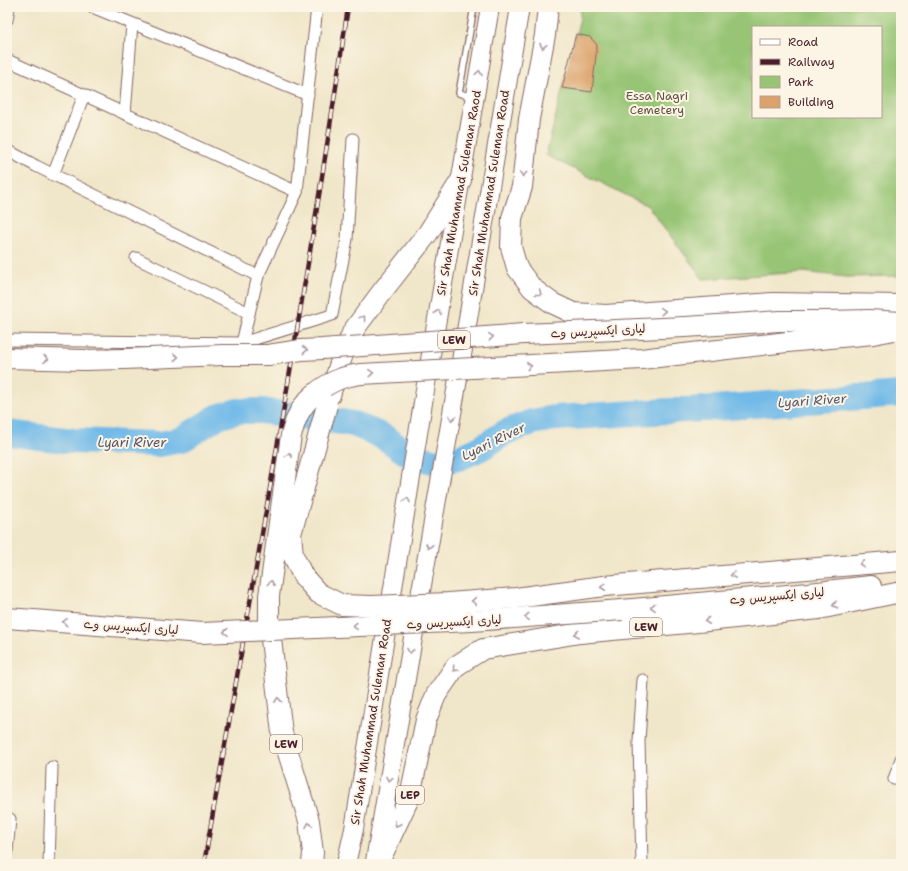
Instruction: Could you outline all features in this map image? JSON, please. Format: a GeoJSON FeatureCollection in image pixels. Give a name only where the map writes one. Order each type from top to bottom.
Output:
{"type":"FeatureCollection","features":[{"type":"Feature","properties":{"kind":"highway","name":"Sir Shah Muhammad Suleman Raod"},"geometry":{"type":"LineString","coordinates":[[395,580],[427,378],[490,7]]}},
{"type":"Feature","properties":{"kind":"highway","name":"Sir Shah Muhammad Suleman Road"},"geometry":{"type":"LineString","coordinates":[[375,864],[520,7]]}},
{"type":"Feature","properties":{"kind":"highway"},"geometry":{"type":"LineString","coordinates":[[548,7],[545,34],[529,119],[522,187],[512,218],[511,247],[517,268],[532,288],[552,303],[573,313],[606,316],[773,303],[901,305]]}},
{"type":"Feature","properties":{"kind":"highway"},"geometry":{"type":"LineString","coordinates":[[461,180],[428,233],[381,292],[353,332],[342,357],[291,534],[293,555],[303,576],[318,593],[342,604],[372,606],[448,603],[516,598],[604,586],[901,561]]}},
{"type":"Feature","properties":{"kind":"highway","name":"لیاری ایکسپریس وے"},"geometry":{"type":"LineString","coordinates":[[7,358],[84,360],[223,355],[268,355],[301,350],[322,350],[524,334],[685,327],[773,321],[869,320],[901,322]]}},
{"type":"Feature","properties":{"kind":"highway","name":"LEW"},"geometry":{"type":"LineString","coordinates":[[314,860],[309,821],[282,733],[269,622],[270,588],[291,435],[296,419],[302,408],[322,387],[343,377],[360,374],[641,359],[786,342],[873,334],[901,328]]}},
{"type":"Feature","properties":{"kind":"highway","name":"Sir Shah Muhammad Suleman Road"},"geometry":{"type":"LineString","coordinates":[[346,864],[354,829],[395,580]]}},
{"type":"Feature","properties":{"kind":"highway","name":"لیاری ایکسپریس وے"},"geometry":{"type":"LineString","coordinates":[[7,618],[210,633],[472,622],[809,593],[901,582]]}},
{"type":"Feature","properties":{"kind":"highway","name":"LEW"},"geometry":{"type":"LineString","coordinates":[[426,720],[436,695],[456,666],[484,649],[580,633],[819,609],[901,592]]}},
{"type":"Feature","properties":{"kind":"highway","name":"LEP"},"geometry":{"type":"LineString","coordinates":[[378,864],[410,796],[426,720]]}},
{"type":"Feature","properties":{"kind":"street"},"geometry":{"type":"LineString","coordinates":[[7,20],[9,7]]}},
{"type":"Feature","properties":{"kind":"street"},"geometry":{"type":"LineString","coordinates":[[92,7],[308,95]]}},
{"type":"Feature","properties":{"kind":"street"},"geometry":{"type":"LineString","coordinates":[[242,343],[258,276],[297,192],[317,7]]}},
{"type":"Feature","properties":{"kind":"street"},"geometry":{"type":"LineString","coordinates":[[125,114],[132,24]]}},
{"type":"Feature","properties":{"kind":"street"},"geometry":{"type":"LineString","coordinates":[[7,60],[297,192]]}},
{"type":"Feature","properties":{"kind":"street"},"geometry":{"type":"LineString","coordinates":[[53,175],[84,95]]}},
{"type":"Feature","properties":{"kind":"street"},"geometry":{"type":"LineString","coordinates":[[7,340],[242,343],[332,315],[347,239],[353,139]]}},
{"type":"Feature","properties":{"kind":"street"},"geometry":{"type":"LineString","coordinates":[[7,150],[53,175],[258,276]]}},
{"type":"Feature","properties":{"kind":"street"},"geometry":{"type":"LineString","coordinates":[[136,258],[249,313]]}},
{"type":"Feature","properties":{"kind":"street"},"geometry":{"type":"LineString","coordinates":[[642,864],[639,740],[643,680]]}},
{"type":"Feature","properties":{"kind":"street"},"geometry":{"type":"LineString","coordinates":[[894,779],[901,759]]}},
{"type":"Feature","properties":{"kind":"street"},"geometry":{"type":"LineString","coordinates":[[50,864],[52,768]]}},
{"type":"Feature","properties":{"kind":"street"},"geometry":{"type":"LineString","coordinates":[[7,852],[10,819]]}},
{"type":"Feature","properties":{"kind":"lane"},"geometry":{"type":"LineString","coordinates":[[474,7],[458,93],[475,98]]}},
{"type":"Feature","properties":{"kind":"green space","name":"Essa Nagri Cemetery"},"geometry":{"type":"Polygon","coordinates":[[[580,7],[901,7],[901,276],[846,277],[804,272],[703,279],[648,206],[546,155],[580,18],[580,7]]]}},
{"type":"Feature","properties":{"kind":"building"},"geometry":{"type":"Polygon","coordinates":[[[576,34],[590,37],[597,45],[592,92],[562,88],[576,34]]]}},
{"type":"Feature","properties":{"kind":"waterway","name":"Lyari River"},"geometry":{"type":"LineString","coordinates":[[7,433],[73,441],[160,444],[181,440],[217,417],[238,411],[262,411],[354,424],[384,437],[410,455],[436,462],[459,458],[481,448],[506,432],[532,422],[555,418],[901,394]]}},
{"type":"Feature","properties":{"kind":"railway"},"geometry":{"type":"LineString","coordinates":[[204,864],[297,329],[348,7]]}}]}
